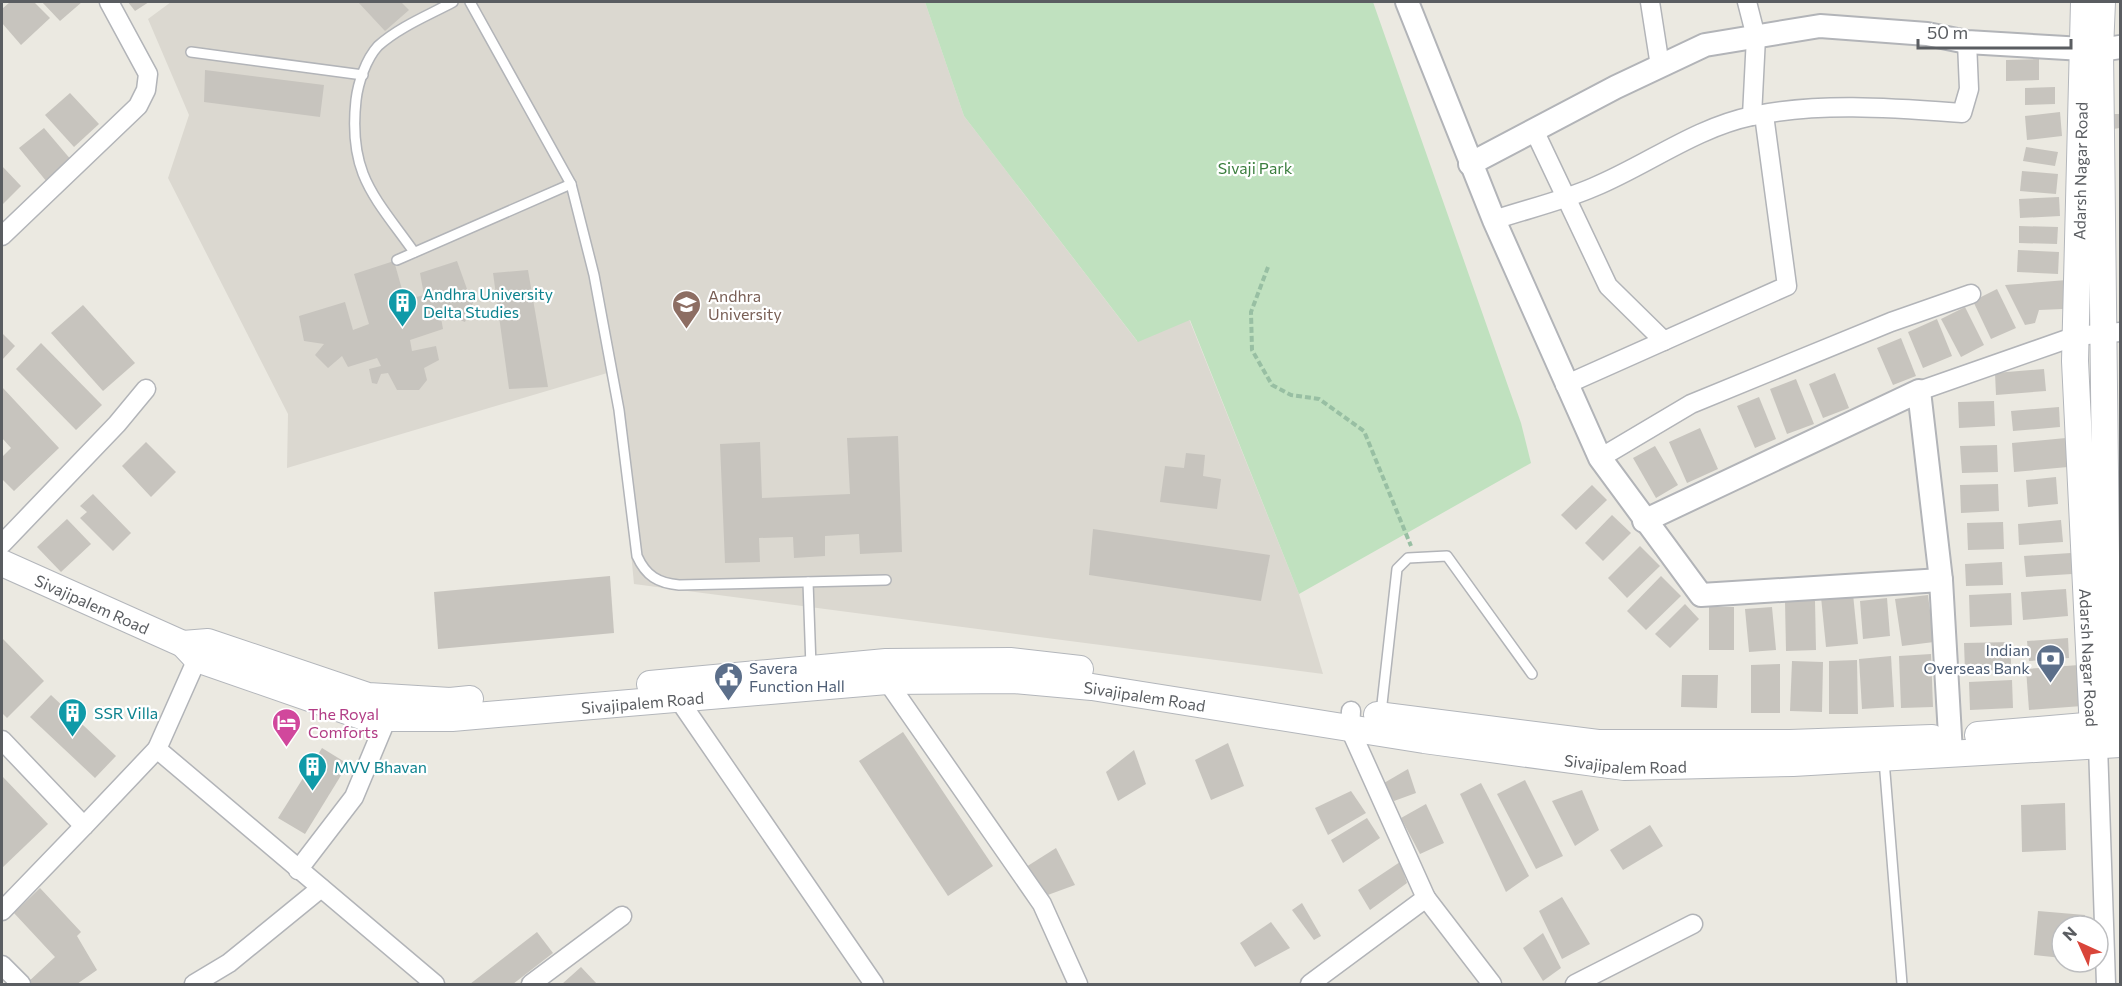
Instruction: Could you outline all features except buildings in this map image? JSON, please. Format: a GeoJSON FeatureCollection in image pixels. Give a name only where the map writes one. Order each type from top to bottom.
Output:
{"type":"FeatureCollection","features":[{"type":"Feature","properties":{"kind":"main road","name":"Adarsh Nagar Road"},"geometry":{"type":"LineString","coordinates":[[2084,2],[2101,49],[2076,336],[2108,733]]}},
{"type":"Feature","properties":{"kind":"main road","name":"Adarsh Nagar Road"},"geometry":{"type":"LineString","coordinates":[[2102,2],[2101,49],[2112,333],[2113,491],[2108,733]]}},
{"type":"Feature","properties":{"kind":"main road","name":"Sivajipalem Road"},"geometry":{"type":"LineString","coordinates":[[2,563],[190,651],[367,718],[452,718],[887,681],[1013,680],[1092,687],[1351,720],[1624,767],[1793,763],[1884,758],[1951,745]]}},
{"type":"Feature","properties":{"kind":"main road","name":"Sivajipalem Road"},"geometry":{"type":"LineString","coordinates":[[190,651],[208,642],[368,696],[450,701],[886,662],[1010,661],[1094,670],[1351,720]]}},
{"type":"Feature","properties":{"kind":"main road","name":"Sivajipalem Road"},"geometry":{"type":"LineString","coordinates":[[1379,724],[1598,743],[1951,745],[2108,733]]}},
{"type":"Feature","properties":{"kind":"street"},"geometry":{"type":"LineString","coordinates":[[2,236],[138,106],[146,90],[148,74],[109,2]]}},
{"type":"Feature","properties":{"kind":"street"},"geometry":{"type":"LineString","coordinates":[[1407,2],[1470,164],[1565,385],[1600,458],[1644,521],[1701,595],[1941,580]]}},
{"type":"Feature","properties":{"kind":"street"},"geometry":{"type":"LineString","coordinates":[[1650,2],[1660,66]]}},
{"type":"Feature","properties":{"kind":"street"},"geometry":{"type":"LineString","coordinates":[[1565,385],[1787,286],[1758,115],[1756,37],[1747,2]]}},
{"type":"Feature","properties":{"kind":"street"},"geometry":{"type":"LineString","coordinates":[[1470,164],[1705,45],[1820,26],[1927,34],[1967,42],[2101,49]]}},
{"type":"Feature","properties":{"kind":"street"},"geometry":{"type":"LineString","coordinates":[[1494,220],[1594,187],[1712,128],[1758,115],[1885,107],[1962,113],[1969,89],[1967,42]]}},
{"type":"Feature","properties":{"kind":"street"},"geometry":{"type":"LineString","coordinates":[[1534,130],[1608,286],[1664,341]]}},
{"type":"Feature","properties":{"kind":"street"},"geometry":{"type":"LineString","coordinates":[[1600,458],[1691,404],[1891,322],[1971,294]]}},
{"type":"Feature","properties":{"kind":"street"},"geometry":{"type":"LineString","coordinates":[[1644,521],[1919,391],[2076,336],[2112,333]]}},
{"type":"Feature","properties":{"kind":"street"},"geometry":{"type":"LineString","coordinates":[[2,544],[117,424],[146,389]]}},
{"type":"Feature","properties":{"kind":"street"},"geometry":{"type":"LineString","coordinates":[[1919,391],[1941,580],[1951,745]]}},
{"type":"Feature","properties":{"kind":"street"},"geometry":{"type":"LineString","coordinates":[[2,911],[157,748],[190,651]]}},
{"type":"Feature","properties":{"kind":"street"},"geometry":{"type":"LineString","coordinates":[[887,681],[1042,904],[1078,984]]}},
{"type":"Feature","properties":{"kind":"street"},"geometry":{"type":"LineString","coordinates":[[679,700],[874,984]]}},
{"type":"Feature","properties":{"kind":"street"},"geometry":{"type":"LineString","coordinates":[[298,870],[354,797],[387,718]]}},
{"type":"Feature","properties":{"kind":"street"},"geometry":{"type":"LineString","coordinates":[[1351,720],[1426,898],[1492,984]]}},
{"type":"Feature","properties":{"kind":"street"},"geometry":{"type":"LineString","coordinates":[[2108,733],[2111,980]]}},
{"type":"Feature","properties":{"kind":"street"},"geometry":{"type":"LineString","coordinates":[[2,740],[84,826]]}},
{"type":"Feature","properties":{"kind":"street"},"geometry":{"type":"LineString","coordinates":[[157,748],[321,888],[426,982]]}},
{"type":"Feature","properties":{"kind":"street"},"geometry":{"type":"LineString","coordinates":[[194,984],[229,963],[321,888]]}},
{"type":"Feature","properties":{"kind":"street"},"geometry":{"type":"LineString","coordinates":[[1310,984],[1426,898]]}},
{"type":"Feature","properties":{"kind":"street"},"geometry":{"type":"LineString","coordinates":[[531,984],[622,916]]}},
{"type":"Feature","properties":{"kind":"street"},"geometry":{"type":"LineString","coordinates":[[1575,984],[1693,924]]}},
{"type":"Feature","properties":{"kind":"street"},"geometry":{"type":"LineString","coordinates":[[2,965],[21,984]]}},
{"type":"Feature","properties":{"kind":"lane"},"geometry":{"type":"LineString","coordinates":[[414,252],[369,189],[356,157],[353,131],[357,88],[376,48],[391,36],[453,2]]}},
{"type":"Feature","properties":{"kind":"lane"},"geometry":{"type":"LineString","coordinates":[[470,2],[571,184],[598,298],[619,410],[637,556],[642,567],[649,575],[663,583],[679,585],[886,580]]}},
{"type":"Feature","properties":{"kind":"lane"},"geometry":{"type":"LineString","coordinates":[[191,52],[363,75]]}},
{"type":"Feature","properties":{"kind":"lane"},"geometry":{"type":"LineString","coordinates":[[398,260],[571,184]]}},
{"type":"Feature","properties":{"kind":"lane"},"geometry":{"type":"LineString","coordinates":[[1379,724],[1397,569],[1408,558],[1447,556],[1532,674]]}},
{"type":"Feature","properties":{"kind":"lane"},"geometry":{"type":"LineString","coordinates":[[808,582],[811,670]]}},
{"type":"Feature","properties":{"kind":"lane"},"geometry":{"type":"LineString","coordinates":[[1884,758],[1902,984]]}},
{"type":"Feature","properties":{"kind":"path"},"geometry":{"type":"LineString","coordinates":[[1268,267],[1251,312],[1252,350],[1272,386],[1291,394],[1319,399],[1364,431],[1415,558]]}},
{"type":"Feature","properties":{"kind":"shaded area","name":"Andhra University"},"geometry":{"type":"Polygon","coordinates":[[[171,2],[925,2],[964,116],[1137,341],[1189,319],[1299,594],[1323,674],[634,584],[614,371],[287,468],[288,414],[168,178],[189,115],[148,19],[171,2]]]}},
{"type":"Feature","properties":{"kind":"green space","name":"Sivaji Park"},"geometry":{"type":"Polygon","coordinates":[[[925,2],[1373,2],[1521,423],[1531,463],[1299,594],[1190,320],[1138,342],[964,116],[925,2]]]}},
{"type":"Feature","properties":{"kind":"place","name":"Andhra University Delta Studies"},"geometry":{"type":"Point","coordinates":[402,328]}},
{"type":"Feature","properties":{"kind":"place","name":"Andhra University"},"geometry":{"type":"Point","coordinates":[687,330]}},
{"type":"Feature","properties":{"kind":"place","name":"Indian Overseas Bank"},"geometry":{"type":"Point","coordinates":[2051,684]}},
{"type":"Feature","properties":{"kind":"place","name":"Savera Function Hall"},"geometry":{"type":"Point","coordinates":[728,702]}},
{"type":"Feature","properties":{"kind":"place","name":"SSR Villa"},"geometry":{"type":"Point","coordinates":[73,738]}},
{"type":"Feature","properties":{"kind":"place","name":"The Royal Comforts"},"geometry":{"type":"Point","coordinates":[287,748]}},
{"type":"Feature","properties":{"kind":"place","name":"MVV Bhavan"},"geometry":{"type":"Point","coordinates":[313,792]}}]}
